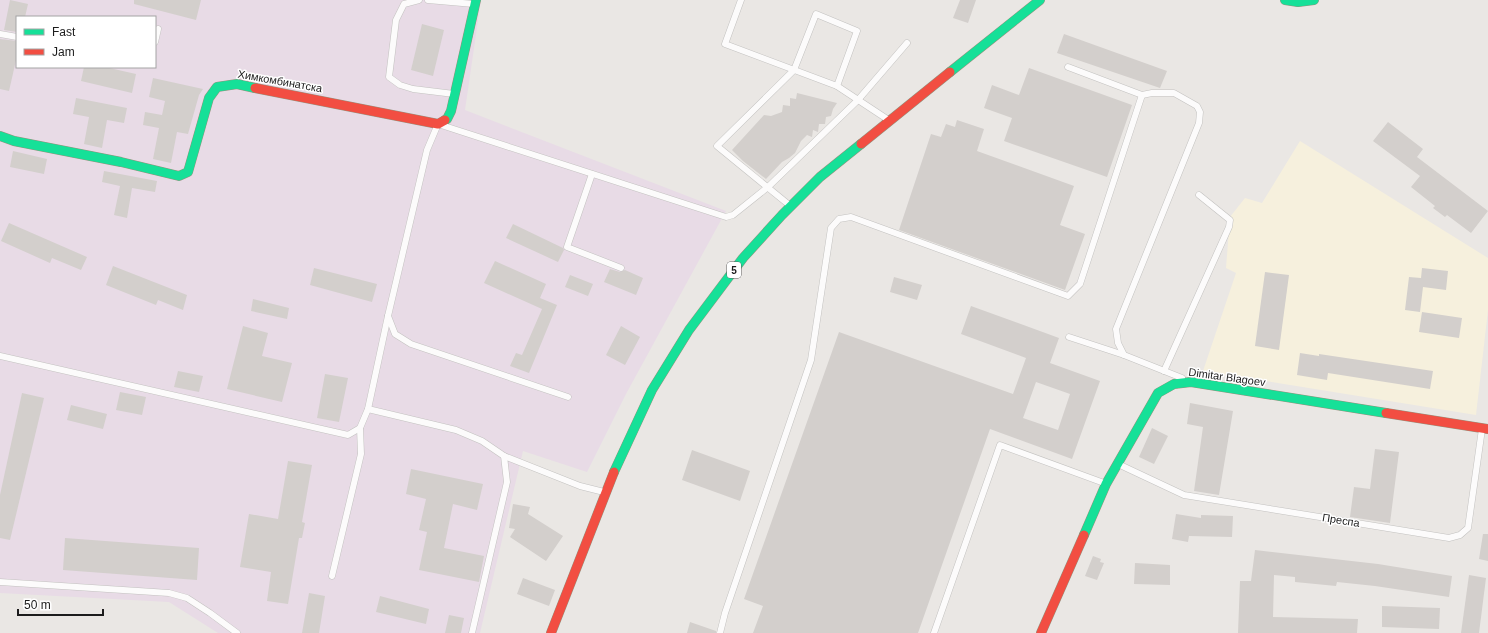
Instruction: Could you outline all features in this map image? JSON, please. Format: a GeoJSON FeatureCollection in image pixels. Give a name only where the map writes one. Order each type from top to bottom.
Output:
{"type":"FeatureCollection","features":[{"type":"Feature","properties":{"kind":"street","name":"5"},"geometry":{"type":"LineString","coordinates":[[551,633],[615,468],[652,390],[689,330],[743,258],[791,206],[820,178],[1040,0]]}},
{"type":"Feature","properties":{"kind":"street"},"geometry":{"type":"LineString","coordinates":[[1285,0],[1298,2],[1314,0]]}},
{"type":"Feature","properties":{"kind":"street"},"geometry":{"type":"LineString","coordinates":[[438,124],[447,119],[455,94],[476,2]]}},
{"type":"Feature","properties":{"kind":"street","name":"Химкомбинатска"},"geometry":{"type":"LineString","coordinates":[[0,136],[14,141],[121,162],[179,176],[188,172],[208,98],[217,87],[236,84],[438,124]]}},
{"type":"Feature","properties":{"kind":"street","name":"Dimitar Blagoev"},"geometry":{"type":"LineString","coordinates":[[1041,633],[1106,484],[1158,393],[1168,386],[1178,383],[1191,382],[1485,428]]}},
{"type":"Feature","properties":{"kind":"lane"},"geometry":{"type":"LineString","coordinates":[[419,0],[404,4],[396,20],[389,77],[400,85],[413,89],[455,94]]}},
{"type":"Feature","properties":{"kind":"lane"},"geometry":{"type":"LineString","coordinates":[[428,0],[476,2]]}},
{"type":"Feature","properties":{"kind":"lane"},"geometry":{"type":"LineString","coordinates":[[742,0],[725,44],[837,86],[890,121]]}},
{"type":"Feature","properties":{"kind":"lane"},"geometry":{"type":"LineString","coordinates":[[791,206],[717,146],[794,70],[816,14],[857,31],[837,86]]}},
{"type":"Feature","properties":{"kind":"lane"},"geometry":{"type":"LineString","coordinates":[[156,38],[158,29]]}},
{"type":"Feature","properties":{"kind":"lane"},"geometry":{"type":"LineString","coordinates":[[0,34],[16,37]]}},
{"type":"Feature","properties":{"kind":"lane"},"geometry":{"type":"LineString","coordinates":[[332,576],[361,454],[360,428],[368,409],[427,150],[438,124],[726,217],[733,215],[768,188],[858,100],[907,43]]}},
{"type":"Feature","properties":{"kind":"lane"},"geometry":{"type":"LineString","coordinates":[[1068,67],[1142,95],[1152,92],[1174,93],[1198,106],[1200,112],[1199,123],[1116,329],[1118,343],[1124,355]]}},
{"type":"Feature","properties":{"kind":"lane"},"geometry":{"type":"LineString","coordinates":[[720,633],[725,613],[811,360],[832,228],[839,219],[852,217],[1068,296],[1080,284],[1142,95]]}},
{"type":"Feature","properties":{"kind":"lane"},"geometry":{"type":"LineString","coordinates":[[592,174],[567,247],[621,268]]}},
{"type":"Feature","properties":{"kind":"lane"},"geometry":{"type":"LineString","coordinates":[[1164,371],[1229,227],[1230,220],[1199,195]]}},
{"type":"Feature","properties":{"kind":"lane"},"geometry":{"type":"LineString","coordinates":[[388,316],[395,334],[411,344],[568,397]]}},
{"type":"Feature","properties":{"kind":"lane"},"geometry":{"type":"LineString","coordinates":[[1069,337],[1124,355],[1191,382]]}},
{"type":"Feature","properties":{"kind":"lane"},"geometry":{"type":"LineString","coordinates":[[0,356],[348,436],[360,428]]}},
{"type":"Feature","properties":{"kind":"lane"},"geometry":{"type":"LineString","coordinates":[[368,409],[456,430],[482,441],[504,456],[580,486],[605,493]]}},
{"type":"Feature","properties":{"kind":"lane","name":"Преспа"},"geometry":{"type":"LineString","coordinates":[[1117,463],[1184,494],[1448,538],[1460,535],[1468,528],[1485,428]]}},
{"type":"Feature","properties":{"kind":"lane"},"geometry":{"type":"LineString","coordinates":[[934,633],[1000,445],[1106,484]]}},
{"type":"Feature","properties":{"kind":"lane"},"geometry":{"type":"LineString","coordinates":[[472,633],[507,482],[504,456]]}},
{"type":"Feature","properties":{"kind":"lane"},"geometry":{"type":"LineString","coordinates":[[0,582],[169,593],[187,598],[210,612],[237,633]]}},
{"type":"Feature","properties":{"kind":"shaded area"},"geometry":{"type":"Polygon","coordinates":[[[0,0],[481,0],[465,110],[726,211],[626,394],[587,472],[523,451],[480,633],[218,633],[169,602],[0,593],[0,0]]]}},
{"type":"Feature","properties":{"kind":"shaded area"},"geometry":{"type":"Polygon","coordinates":[[[1300,141],[1488,258],[1488,310],[1476,415],[1203,371],[1236,273],[1226,268],[1230,217],[1245,198],[1262,203],[1300,141]]]}},
{"type":"Feature","properties":{"kind":"building"},"geometry":{"type":"Polygon","coordinates":[[[10,0],[28,4],[25,16],[16,16],[16,32],[4,30],[10,0]]]}},
{"type":"Feature","properties":{"kind":"building"},"geometry":{"type":"Polygon","coordinates":[[[134,0],[201,0],[196,20],[134,4],[134,0]]]}},
{"type":"Feature","properties":{"kind":"building"},"geometry":{"type":"Polygon","coordinates":[[[960,0],[976,0],[968,23],[953,18],[960,0]]]}},
{"type":"Feature","properties":{"kind":"building"},"geometry":{"type":"Polygon","coordinates":[[[422,24],[444,30],[433,76],[411,70],[422,24]]]}},
{"type":"Feature","properties":{"kind":"building"},"geometry":{"type":"Polygon","coordinates":[[[1064,34],[1167,71],[1160,88],[1057,53],[1064,34]]]}},
{"type":"Feature","properties":{"kind":"building"},"geometry":{"type":"Polygon","coordinates":[[[0,39],[16,41],[16,60],[9,91],[0,89],[0,39]]]}},
{"type":"Feature","properties":{"kind":"building"},"geometry":{"type":"Polygon","coordinates":[[[84,68],[109,68],[136,74],[132,93],[81,81],[84,68]]]}},
{"type":"Feature","properties":{"kind":"building"},"geometry":{"type":"Polygon","coordinates":[[[1029,68],[1132,105],[1107,177],[1004,141],[1012,118],[984,108],[992,85],[1019,95],[1029,68]]]}},
{"type":"Feature","properties":{"kind":"building"},"geometry":{"type":"Polygon","coordinates":[[[153,78],[203,89],[199,95],[188,134],[177,132],[171,163],[153,159],[159,128],[143,125],[145,112],[162,115],[165,101],[149,97],[153,78]]]}},
{"type":"Feature","properties":{"kind":"building"},"geometry":{"type":"Polygon","coordinates":[[[797,93],[837,103],[831,116],[826,117],[825,124],[819,124],[818,132],[813,130],[812,137],[807,135],[801,141],[795,153],[782,162],[766,179],[743,161],[732,150],[764,115],[771,116],[782,112],[783,105],[790,106],[790,98],[796,99],[797,93]]]}},
{"type":"Feature","properties":{"kind":"building"},"geometry":{"type":"Polygon","coordinates":[[[76,98],[127,108],[124,123],[107,120],[102,148],[84,144],[89,117],[73,114],[76,98]]]}},
{"type":"Feature","properties":{"kind":"building"},"geometry":{"type":"Polygon","coordinates":[[[957,120],[984,129],[977,151],[1074,186],[1060,225],[1085,234],[1065,290],[899,230],[931,134],[941,137],[946,124],[955,127],[957,120]]]}},
{"type":"Feature","properties":{"kind":"building"},"geometry":{"type":"Polygon","coordinates":[[[1388,122],[1423,149],[1417,157],[1488,211],[1471,233],[1447,215],[1445,217],[1433,208],[1435,206],[1411,187],[1420,176],[1373,141],[1388,122]]]}},
{"type":"Feature","properties":{"kind":"building"},"geometry":{"type":"Polygon","coordinates":[[[13,151],[47,159],[44,174],[10,167],[13,151]]]}},
{"type":"Feature","properties":{"kind":"building"},"geometry":{"type":"Polygon","coordinates":[[[104,171],[157,181],[155,192],[132,188],[127,218],[114,215],[120,186],[102,182],[104,171]]]}},
{"type":"Feature","properties":{"kind":"building"},"geometry":{"type":"Polygon","coordinates":[[[9,223],[87,257],[81,270],[52,258],[50,263],[1,241],[9,223]]]}},
{"type":"Feature","properties":{"kind":"building"},"geometry":{"type":"Polygon","coordinates":[[[513,224],[563,248],[564,250],[558,262],[506,238],[513,224]]]}},
{"type":"Feature","properties":{"kind":"building"},"geometry":{"type":"Polygon","coordinates":[[[495,261],[546,284],[540,298],[557,305],[529,373],[510,366],[516,353],[522,355],[542,309],[484,283],[495,261]]]}},
{"type":"Feature","properties":{"kind":"building"},"geometry":{"type":"Polygon","coordinates":[[[113,266],[187,295],[183,310],[158,300],[156,305],[106,285],[113,266]]]}},
{"type":"Feature","properties":{"kind":"building"},"geometry":{"type":"Polygon","coordinates":[[[314,268],[377,284],[372,302],[310,285],[314,268]]]}},
{"type":"Feature","properties":{"kind":"building"},"geometry":{"type":"Polygon","coordinates":[[[1422,268],[1448,271],[1446,290],[1423,287],[1420,312],[1405,310],[1409,277],[1421,278],[1422,268]]]}},
{"type":"Feature","properties":{"kind":"building"},"geometry":{"type":"Polygon","coordinates":[[[610,269],[620,272],[625,270],[643,278],[636,295],[604,282],[610,269]]]}},
{"type":"Feature","properties":{"kind":"building"},"geometry":{"type":"Polygon","coordinates":[[[1265,272],[1289,275],[1279,350],[1255,346],[1265,272]]]}},
{"type":"Feature","properties":{"kind":"building"},"geometry":{"type":"Polygon","coordinates":[[[570,275],[593,284],[588,296],[565,287],[570,275]]]}},
{"type":"Feature","properties":{"kind":"building"},"geometry":{"type":"Polygon","coordinates":[[[894,277],[922,285],[917,300],[890,292],[894,277]]]}},
{"type":"Feature","properties":{"kind":"building"},"geometry":{"type":"Polygon","coordinates":[[[253,299],[289,308],[287,319],[251,311],[253,299]]]}},
{"type":"Feature","properties":{"kind":"building"},"geometry":{"type":"Polygon","coordinates":[[[971,306],[1059,338],[1050,363],[1100,381],[1072,459],[990,429],[918,633],[753,633],[763,606],[744,599],[839,332],[1013,394],[1026,358],[961,334],[971,306]],[[1036,382],[1023,418],[1058,430],[1070,394],[1036,382]]]}},
{"type":"Feature","properties":{"kind":"building"},"geometry":{"type":"Polygon","coordinates":[[[1422,312],[1462,318],[1459,338],[1419,332],[1422,312]]]}},
{"type":"Feature","properties":{"kind":"building"},"geometry":{"type":"Polygon","coordinates":[[[243,326],[268,333],[262,356],[292,363],[282,402],[227,389],[243,326]]]}},
{"type":"Feature","properties":{"kind":"building"},"geometry":{"type":"Polygon","coordinates":[[[621,326],[640,337],[625,365],[606,355],[621,326]]]}},
{"type":"Feature","properties":{"kind":"building"},"geometry":{"type":"Polygon","coordinates":[[[1300,353],[1319,356],[1319,354],[1433,371],[1430,389],[1328,373],[1327,380],[1297,375],[1300,353]]]}},
{"type":"Feature","properties":{"kind":"building"},"geometry":{"type":"Polygon","coordinates":[[[178,371],[203,376],[199,392],[174,387],[178,371]]]}},
{"type":"Feature","properties":{"kind":"building"},"geometry":{"type":"Polygon","coordinates":[[[325,374],[348,378],[339,422],[317,418],[325,374]]]}},
{"type":"Feature","properties":{"kind":"building"},"geometry":{"type":"Polygon","coordinates":[[[120,392],[146,397],[142,415],[116,410],[120,392]]]}},
{"type":"Feature","properties":{"kind":"building"},"geometry":{"type":"Polygon","coordinates":[[[22,393],[44,398],[10,540],[0,538],[0,495],[22,393]]]}},
{"type":"Feature","properties":{"kind":"building"},"geometry":{"type":"Polygon","coordinates":[[[1190,403],[1233,411],[1219,495],[1194,491],[1203,427],[1187,424],[1190,403]]]}},
{"type":"Feature","properties":{"kind":"building"},"geometry":{"type":"Polygon","coordinates":[[[71,405],[107,414],[103,429],[67,420],[71,405]]]}},
{"type":"Feature","properties":{"kind":"building"},"geometry":{"type":"Polygon","coordinates":[[[1152,428],[1168,436],[1154,464],[1139,457],[1152,428]]]}},
{"type":"Feature","properties":{"kind":"building"},"geometry":{"type":"Polygon","coordinates":[[[1375,449],[1399,452],[1390,523],[1350,517],[1354,487],[1370,489],[1375,449]]]}},
{"type":"Feature","properties":{"kind":"building"},"geometry":{"type":"Polygon","coordinates":[[[692,450],[750,471],[740,501],[682,480],[692,450]]]}},
{"type":"Feature","properties":{"kind":"building"},"geometry":{"type":"Polygon","coordinates":[[[288,461],[312,465],[302,522],[305,523],[302,538],[299,538],[288,604],[267,601],[271,572],[240,567],[249,514],[278,519],[288,461]]]}},
{"type":"Feature","properties":{"kind":"building"},"geometry":{"type":"Polygon","coordinates":[[[411,469],[483,484],[477,510],[453,504],[444,548],[484,556],[479,582],[419,570],[427,532],[419,530],[426,499],[406,494],[411,469]]]}},
{"type":"Feature","properties":{"kind":"building"},"geometry":{"type":"Polygon","coordinates":[[[513,504],[530,507],[528,514],[563,536],[546,561],[510,537],[515,529],[509,528],[513,504]]]}},
{"type":"Feature","properties":{"kind":"building"},"geometry":{"type":"Polygon","coordinates":[[[1176,514],[1201,518],[1201,515],[1233,516],[1232,537],[1189,536],[1188,542],[1172,539],[1176,514]]]}},
{"type":"Feature","properties":{"kind":"building"},"geometry":{"type":"Polygon","coordinates":[[[1483,534],[1488,534],[1488,561],[1479,559],[1483,534]]]}},
{"type":"Feature","properties":{"kind":"building"},"geometry":{"type":"Polygon","coordinates":[[[65,538],[199,548],[197,580],[63,570],[65,538]]]}},
{"type":"Feature","properties":{"kind":"building"},"geometry":{"type":"Polygon","coordinates":[[[1255,550],[1378,564],[1452,576],[1449,597],[1337,582],[1336,586],[1295,582],[1295,577],[1274,575],[1273,617],[1358,619],[1357,633],[1238,633],[1240,581],[1251,581],[1255,550]]]}},
{"type":"Feature","properties":{"kind":"building"},"geometry":{"type":"Polygon","coordinates":[[[1093,556],[1101,559],[1100,562],[1104,563],[1097,580],[1085,576],[1093,556]]]}},
{"type":"Feature","properties":{"kind":"building"},"geometry":{"type":"Polygon","coordinates":[[[1135,563],[1170,565],[1170,585],[1134,584],[1135,563]]]}},
{"type":"Feature","properties":{"kind":"building"},"geometry":{"type":"Polygon","coordinates":[[[1469,575],[1486,578],[1479,633],[1461,633],[1469,575]]]}},
{"type":"Feature","properties":{"kind":"building"},"geometry":{"type":"Polygon","coordinates":[[[523,578],[555,590],[549,606],[517,594],[523,578]]]}},
{"type":"Feature","properties":{"kind":"building"},"geometry":{"type":"Polygon","coordinates":[[[309,593],[325,596],[319,633],[302,633],[309,593]]]}},
{"type":"Feature","properties":{"kind":"building"},"geometry":{"type":"Polygon","coordinates":[[[380,596],[429,609],[426,624],[376,612],[380,596]]]}},
{"type":"Feature","properties":{"kind":"building"},"geometry":{"type":"Polygon","coordinates":[[[1382,606],[1440,608],[1439,629],[1382,627],[1382,606]]]}},
{"type":"Feature","properties":{"kind":"building"},"geometry":{"type":"Polygon","coordinates":[[[449,615],[464,618],[461,633],[445,633],[449,615]]]}},
{"type":"Feature","properties":{"kind":"building"},"geometry":{"type":"Polygon","coordinates":[[[690,622],[716,631],[716,633],[687,633],[690,622]]]}},
{"type":"Feature","properties":{"kind":"traffic: fast"},"geometry":{"type":"LineString","coordinates":[[445,120],[451,111],[476,0]]}},
{"type":"Feature","properties":{"kind":"traffic: fast"},"geometry":{"type":"LineString","coordinates":[[950,72],[1040,0]]}},
{"type":"Feature","properties":{"kind":"traffic: fast"},"geometry":{"type":"LineString","coordinates":[[1285,0],[1298,2],[1314,0]]}},
{"type":"Feature","properties":{"kind":"traffic: fast"},"geometry":{"type":"LineString","coordinates":[[0,136],[14,141],[121,162],[179,176],[188,172],[209,98],[217,87],[237,84],[255,88]]}},
{"type":"Feature","properties":{"kind":"traffic: fast"},"geometry":{"type":"LineString","coordinates":[[614,472],[652,390],[689,330],[743,258],[782,215],[820,177],[861,144]]}},
{"type":"Feature","properties":{"kind":"traffic: fast"},"geometry":{"type":"LineString","coordinates":[[1084,535],[1106,484],[1158,393],[1174,384],[1191,382],[1386,413]]}},
{"type":"Feature","properties":{"kind":"traffic: jam"},"geometry":{"type":"LineString","coordinates":[[861,144],[950,72]]}},
{"type":"Feature","properties":{"kind":"traffic: jam"},"geometry":{"type":"LineString","coordinates":[[255,88],[438,124],[445,120]]}},
{"type":"Feature","properties":{"kind":"traffic: jam"},"geometry":{"type":"LineString","coordinates":[[1386,413],[1488,429]]}},
{"type":"Feature","properties":{"kind":"traffic: jam"},"geometry":{"type":"LineString","coordinates":[[551,633],[614,472]]}},
{"type":"Feature","properties":{"kind":"traffic: jam"},"geometry":{"type":"LineString","coordinates":[[1041,633],[1084,535]]}}]}
